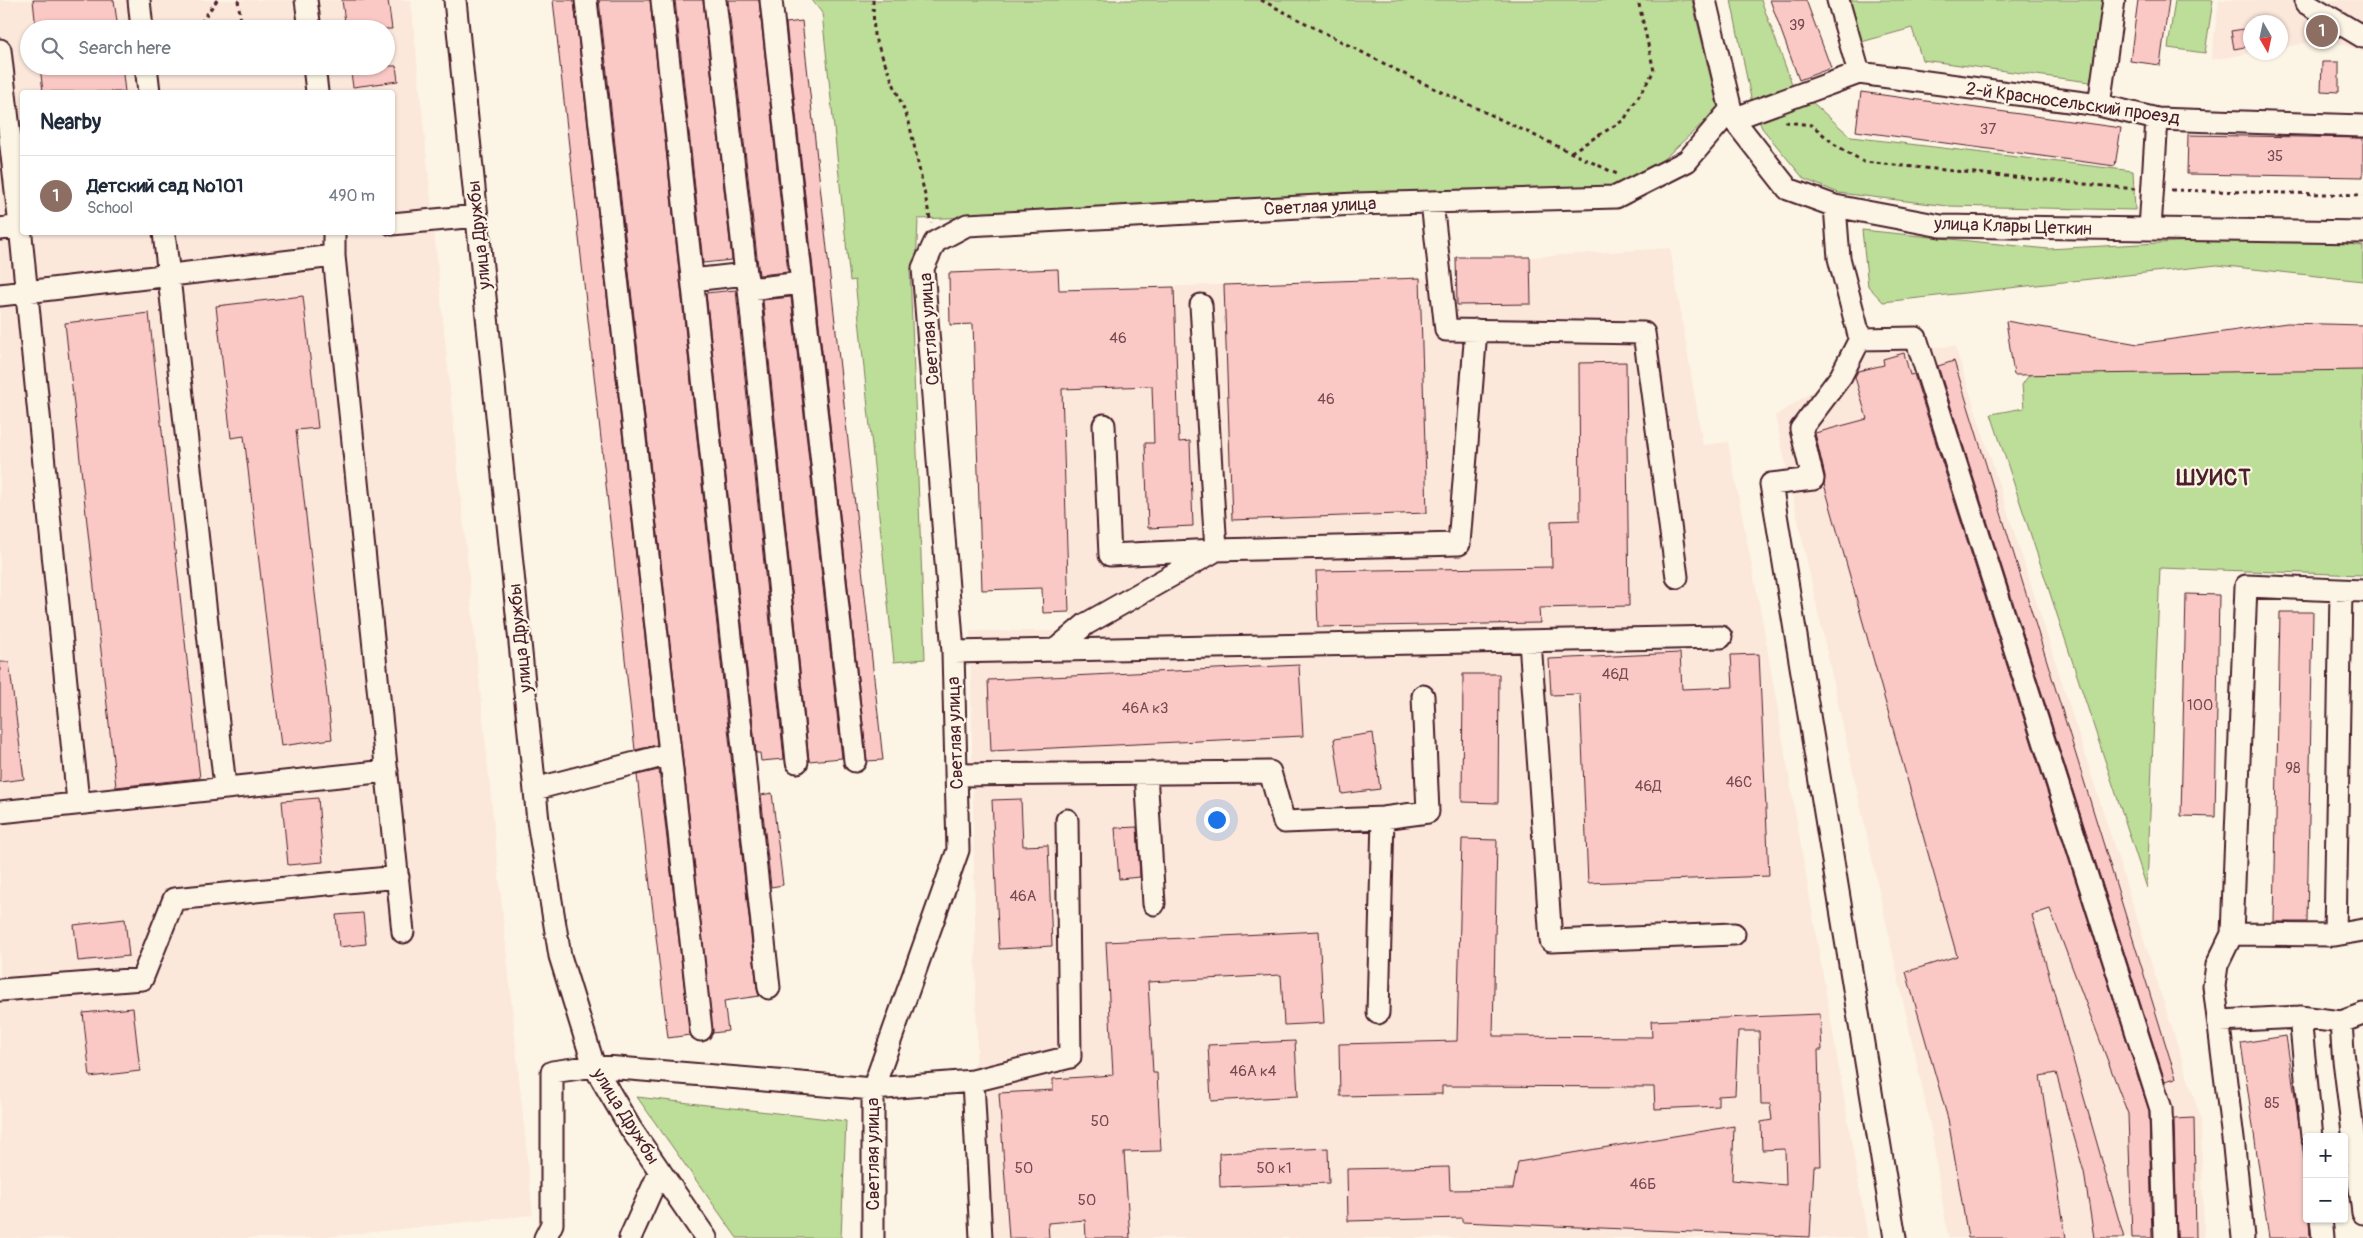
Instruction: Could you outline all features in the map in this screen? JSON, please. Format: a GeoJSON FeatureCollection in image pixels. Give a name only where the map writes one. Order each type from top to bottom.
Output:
{"type":"FeatureCollection","features":[{"type":"Feature","properties":{"kind":"street"},"geometry":{"type":"LineString","coordinates":[[139,0],[141,20]]}},
{"type":"Feature","properties":{"kind":"street"},"geometry":{"type":"LineString","coordinates":[[306,0],[309,20]]}},
{"type":"Feature","properties":{"kind":"street","name":"улица Дружбы"},"geometry":{"type":"LineString","coordinates":[[455,0],[535,789],[560,956],[594,1066],[631,1129],[706,1238]]}},
{"type":"Feature","properties":{"kind":"street"},"geometry":{"type":"LineString","coordinates":[[586,0],[701,1030]]}},
{"type":"Feature","properties":{"kind":"street"},"geometry":{"type":"LineString","coordinates":[[662,0],[769,988]]}},
{"type":"Feature","properties":{"kind":"street"},"geometry":{"type":"LineString","coordinates":[[715,0],[748,282],[797,762]]}},
{"type":"Feature","properties":{"kind":"street"},"geometry":{"type":"LineString","coordinates":[[771,0],[855,761]]}},
{"type":"Feature","properties":{"kind":"street","name":"улица Клары Цеткин"},"geometry":{"type":"LineString","coordinates":[[1705,0],[1732,114],[1788,189],[1835,206],[1941,226],[2363,232]]}},
{"type":"Feature","properties":{"kind":"street"},"geometry":{"type":"LineString","coordinates":[[1732,114],[1859,73],[1838,0]]}},
{"type":"Feature","properties":{"kind":"street"},"geometry":{"type":"LineString","coordinates":[[2098,105],[2114,0]]}},
{"type":"Feature","properties":{"kind":"street"},"geometry":{"type":"LineString","coordinates":[[2306,0],[2306,4],[2363,37]]}},
{"type":"Feature","properties":{"kind":"street"},"geometry":{"type":"LineString","coordinates":[[0,50],[14,227],[27,292],[78,802]]}},
{"type":"Feature","properties":{"kind":"street","name":"2-й Красносельский проезд"},"geometry":{"type":"LineString","coordinates":[[1859,73],[2098,105],[2157,119],[2363,126]]}},
{"type":"Feature","properties":{"kind":"street"},"geometry":{"type":"LineString","coordinates":[[147,75],[149,90]]}},
{"type":"Feature","properties":{"kind":"street"},"geometry":{"type":"LineString","coordinates":[[315,75],[317,90]]}},
{"type":"Feature","properties":{"kind":"street","name":"Светлая улица"},"geometry":{"type":"LineString","coordinates":[[873,1238],[873,1089],[958,850],[953,652],[923,268],[935,242],[967,224],[1355,204],[1616,197],[1687,161],[1732,114]]}},
{"type":"Feature","properties":{"kind":"street"},"geometry":{"type":"LineString","coordinates":[[2150,229],[2157,119]]}},
{"type":"Feature","properties":{"kind":"street"},"geometry":{"type":"LineString","coordinates":[[1432,202],[1446,330],[1644,333],[1677,577]]}},
{"type":"Feature","properties":{"kind":"street"},"geometry":{"type":"LineString","coordinates":[[1835,206],[1839,258],[1860,339],[1841,376],[1801,429],[1813,479],[1771,484],[1894,1238]]}},
{"type":"Feature","properties":{"kind":"street"},"geometry":{"type":"LineString","coordinates":[[395,224],[477,216]]}},
{"type":"Feature","properties":{"kind":"street"},"geometry":{"type":"LineString","coordinates":[[164,235],[225,787]]}},
{"type":"Feature","properties":{"kind":"street"},"geometry":{"type":"LineString","coordinates":[[334,235],[334,256],[403,932]]}},
{"type":"Feature","properties":{"kind":"street"},"geometry":{"type":"LineString","coordinates":[[0,295],[334,256]]}},
{"type":"Feature","properties":{"kind":"street"},"geometry":{"type":"LineString","coordinates":[[692,280],[802,283]]}},
{"type":"Feature","properties":{"kind":"street"},"geometry":{"type":"LineString","coordinates":[[1202,306],[1216,550]]}},
{"type":"Feature","properties":{"kind":"street"},"geometry":{"type":"LineString","coordinates":[[1104,426],[1110,555],[1216,550],[1459,544],[1476,330]]}},
{"type":"Feature","properties":{"kind":"street"},"geometry":{"type":"LineString","coordinates":[[1860,339],[1916,338],[2161,1109],[2165,1238]]}},
{"type":"Feature","properties":{"kind":"street"},"geometry":{"type":"LineString","coordinates":[[1055,650],[1086,624],[1216,550]]}},
{"type":"Feature","properties":{"kind":"street"},"geometry":{"type":"LineString","coordinates":[[2243,1238],[2214,981],[2221,954],[2232,934],[2246,586],[2363,591]]}},
{"type":"Feature","properties":{"kind":"street"},"geometry":{"type":"LineString","coordinates":[[2335,935],[2341,591]]}},
{"type":"Feature","properties":{"kind":"street"},"geometry":{"type":"LineString","coordinates":[[953,652],[1722,637]]}},
{"type":"Feature","properties":{"kind":"street"},"geometry":{"type":"LineString","coordinates":[[1530,641],[1551,941],[1734,934]]}},
{"type":"Feature","properties":{"kind":"street"},"geometry":{"type":"LineString","coordinates":[[956,775],[1270,772],[1284,822],[1383,818],[1428,812],[1423,696]]}},
{"type":"Feature","properties":{"kind":"street"},"geometry":{"type":"LineString","coordinates":[[535,789],[670,754]]}},
{"type":"Feature","properties":{"kind":"street"},"geometry":{"type":"LineString","coordinates":[[0,812],[78,802],[387,770]]}},
{"type":"Feature","properties":{"kind":"street"},"geometry":{"type":"LineString","coordinates":[[1146,773],[1154,904]]}},
{"type":"Feature","properties":{"kind":"street"},"geometry":{"type":"LineString","coordinates":[[1378,1013],[1383,818]]}},
{"type":"Feature","properties":{"kind":"street"},"geometry":{"type":"LineString","coordinates":[[545,1238],[552,1224],[552,1072],[594,1066],[873,1089],[973,1081],[1070,1057],[1067,820]]}},
{"type":"Feature","properties":{"kind":"street"},"geometry":{"type":"LineString","coordinates":[[0,990],[142,979],[174,899],[398,877]]}},
{"type":"Feature","properties":{"kind":"street"},"geometry":{"type":"LineString","coordinates":[[2232,934],[2335,935],[2363,930]]}},
{"type":"Feature","properties":{"kind":"street"},"geometry":{"type":"LineString","coordinates":[[2220,1021],[2300,1017],[2341,1022],[2363,1014]]}},
{"type":"Feature","properties":{"kind":"street"},"geometry":{"type":"LineString","coordinates":[[2300,1017],[2312,1133]]}},
{"type":"Feature","properties":{"kind":"street"},"geometry":{"type":"LineString","coordinates":[[2341,1022],[2363,1213]]}},
{"type":"Feature","properties":{"kind":"street"},"geometry":{"type":"LineString","coordinates":[[973,1081],[981,1238]]}},
{"type":"Feature","properties":{"kind":"street"},"geometry":{"type":"LineString","coordinates":[[630,1238],[660,1171]]}},
{"type":"Feature","properties":{"kind":"street"},"geometry":{"type":"LineString","coordinates":[[2321,1223],[2323,1238]]}},
{"type":"Feature","properties":{"kind":"path"},"geometry":{"type":"LineString","coordinates":[[203,20],[217,0]]}},
{"type":"Feature","properties":{"kind":"path"},"geometry":{"type":"LineString","coordinates":[[238,0],[241,20]]}},
{"type":"Feature","properties":{"kind":"path"},"geometry":{"type":"LineString","coordinates":[[873,0],[874,36],[909,122],[935,242]]}},
{"type":"Feature","properties":{"kind":"path"},"geometry":{"type":"LineString","coordinates":[[1261,0],[1410,77],[1640,185]]}},
{"type":"Feature","properties":{"kind":"path"},"geometry":{"type":"LineString","coordinates":[[1571,152],[1624,120],[1654,71],[1638,0]]}},
{"type":"Feature","properties":{"kind":"path"},"geometry":{"type":"LineString","coordinates":[[1776,121],[1812,125],[1834,144],[1864,162],[2042,178],[2123,189],[2363,195]]}},
{"type":"Feature","properties":{"kind":"shaded area"},"geometry":{"type":"Polygon","coordinates":[[[0,0],[411,0],[533,1215],[317,1238],[0,1238],[0,0]]]}},
{"type":"Feature","properties":{"kind":"shaded area"},"geometry":{"type":"Polygon","coordinates":[[[2219,0],[2363,0],[2363,52],[2327,39],[2288,47],[2288,15],[2243,15],[2243,55],[2211,60],[2219,0]]]}},
{"type":"Feature","properties":{"kind":"shaded area"},"geometry":{"type":"Polygon","coordinates":[[[1670,248],[1703,445],[1728,442],[1763,623],[1868,1238],[968,1238],[963,1124],[977,1050],[970,631],[1105,631],[1086,624],[1070,615],[1059,290],[1420,278],[1456,281],[1456,257],[1530,257],[1670,248]]]}},
{"type":"Feature","properties":{"kind":"shaded area"},"geometry":{"type":"Polygon","coordinates":[[[1955,346],[2201,1119],[2204,1238],[1948,1238],[1930,1124],[1775,416],[1875,350],[1955,346]]]}},
{"type":"Feature","properties":{"kind":"green space"},"geometry":{"type":"Polygon","coordinates":[[[812,0],[1692,0],[1718,109],[1653,169],[1619,187],[1588,194],[918,219],[916,268],[910,270],[925,659],[894,662],[855,280],[850,281],[822,13],[812,0]]]}},
{"type":"Feature","properties":{"kind":"green space"},"geometry":{"type":"Polygon","coordinates":[[[1731,0],[1761,0],[1792,84],[1851,137],[2133,171],[2135,210],[1948,206],[1839,193],[1804,179],[1762,128],[1752,103],[1731,0]]]}},
{"type":"Feature","properties":{"kind":"green space"},"geometry":{"type":"Polygon","coordinates":[[[1842,0],[2108,0],[2097,83],[1922,60],[1912,28],[1854,44],[1842,0]]]}},
{"type":"Feature","properties":{"kind":"green space"},"geometry":{"type":"Polygon","coordinates":[[[2175,0],[2213,0],[2205,53],[2168,48],[2175,0]]]}},
{"type":"Feature","properties":{"kind":"green space"},"geometry":{"type":"Polygon","coordinates":[[[1862,230],[2048,249],[2288,236],[2363,246],[2363,281],[2217,265],[1883,302],[1868,286],[1862,230]]]}},
{"type":"Feature","properties":{"kind":"green space"},"geometry":{"type":"Polygon","coordinates":[[[2043,355],[2363,359],[2363,575],[2160,568],[2147,888],[1991,414],[2024,408],[2022,385],[2043,355]]]}},
{"type":"Feature","properties":{"kind":"green space"},"geometry":{"type":"Polygon","coordinates":[[[637,1097],[846,1121],[841,1238],[737,1238],[637,1097]]]}},
{"type":"Feature","properties":{"kind":"building"},"geometry":{"type":"Polygon","coordinates":[[[33,0],[114,0],[117,20],[35,20],[33,0]]]}},
{"type":"Feature","properties":{"kind":"building"},"geometry":{"type":"Polygon","coordinates":[[[342,0],[388,0],[391,20],[345,20],[342,0]]]}},
{"type":"Feature","properties":{"kind":"building"},"geometry":{"type":"Polygon","coordinates":[[[553,0],[574,0],[657,745],[635,750],[553,0]]]}},
{"type":"Feature","properties":{"kind":"building"},"geometry":{"type":"Polygon","coordinates":[[[599,0],[650,0],[731,756],[759,996],[724,1001],[728,1031],[713,1033],[599,0]]]}},
{"type":"Feature","properties":{"kind":"building"},"geometry":{"type":"Polygon","coordinates":[[[675,0],[703,0],[732,260],[703,263],[675,0]]]}},
{"type":"Feature","properties":{"kind":"building"},"geometry":{"type":"Polygon","coordinates":[[[728,0],[759,0],[788,272],[759,275],[728,0]]]}},
{"type":"Feature","properties":{"kind":"building"},"geometry":{"type":"Polygon","coordinates":[[[1770,0],[1806,0],[1831,68],[1799,80],[1770,0]]]}},
{"type":"Feature","properties":{"kind":"building"},"geometry":{"type":"Polygon","coordinates":[[[2138,0],[2169,0],[2160,65],[2130,61],[2138,0]]]}},
{"type":"Feature","properties":{"kind":"building"},"geometry":{"type":"Polygon","coordinates":[[[802,21],[883,760],[867,761],[786,23],[802,21]]]}},
{"type":"Feature","properties":{"kind":"building"},"geometry":{"type":"Polygon","coordinates":[[[2243,29],[2243,47],[2234,49],[2231,31],[2243,29]]]}},
{"type":"Feature","properties":{"kind":"building"},"geometry":{"type":"Polygon","coordinates":[[[2322,62],[2339,62],[2339,92],[2321,91],[2322,62]]]}},
{"type":"Feature","properties":{"kind":"building"},"geometry":{"type":"Polygon","coordinates":[[[396,66],[398,81],[353,87],[351,75],[395,75],[396,66]]]}},
{"type":"Feature","properties":{"kind":"building"},"geometry":{"type":"Polygon","coordinates":[[[41,75],[123,75],[125,90],[43,90],[41,75]]]}},
{"type":"Feature","properties":{"kind":"building"},"geometry":{"type":"Polygon","coordinates":[[[1861,92],[2121,128],[2115,166],[1856,131],[1861,92]]]}},
{"type":"Feature","properties":{"kind":"building"},"geometry":{"type":"Polygon","coordinates":[[[2188,135],[2363,138],[2363,177],[2187,174],[2188,135]]]}},
{"type":"Feature","properties":{"kind":"building"},"geometry":{"type":"Polygon","coordinates":[[[1456,257],[1530,257],[1531,304],[1457,305],[1456,257]]]}},
{"type":"Feature","properties":{"kind":"building"},"geometry":{"type":"Polygon","coordinates":[[[1058,269],[1059,290],[1174,287],[1179,442],[1190,441],[1193,526],[1148,528],[1145,443],[1154,443],[1152,386],[1062,389],[1069,612],[1043,613],[1042,588],[982,590],[973,324],[950,325],[949,273],[1058,269]]]}},
{"type":"Feature","properties":{"kind":"building"},"geometry":{"type":"Polygon","coordinates":[[[1420,278],[1427,513],[1232,520],[1224,285],[1420,278]]]}},
{"type":"Feature","properties":{"kind":"building"},"geometry":{"type":"Polygon","coordinates":[[[736,290],[784,759],[761,761],[760,753],[756,753],[706,293],[736,290]]]}},
{"type":"Feature","properties":{"kind":"building"},"geometry":{"type":"Polygon","coordinates":[[[303,296],[318,428],[296,430],[332,739],[281,746],[244,436],[231,438],[216,306],[303,296]]]}},
{"type":"Feature","properties":{"kind":"building"},"geometry":{"type":"Polygon","coordinates":[[[791,297],[842,758],[809,761],[763,300],[791,297]]]}},
{"type":"Feature","properties":{"kind":"building"},"geometry":{"type":"Polygon","coordinates":[[[149,313],[200,778],[116,787],[65,323],[149,313]]]}},
{"type":"Feature","properties":{"kind":"building"},"geometry":{"type":"Polygon","coordinates":[[[2006,321],[2138,344],[2287,323],[2363,325],[2363,370],[2014,375],[2006,321]]]}},
{"type":"Feature","properties":{"kind":"building"},"geometry":{"type":"Polygon","coordinates":[[[1904,353],[1910,375],[1914,374],[2149,1111],[2152,1238],[2132,1238],[2128,1114],[2050,909],[2032,915],[2124,1238],[2094,1238],[2084,1172],[2056,1073],[2040,1076],[2066,1238],[1968,1238],[1948,1119],[1906,972],[1957,956],[1824,484],[1825,476],[1815,433],[1867,419],[1855,377],[1858,371],[1884,365],[1883,359],[1904,353]]]}},
{"type":"Feature","properties":{"kind":"building"},"geometry":{"type":"Polygon","coordinates":[[[1954,361],[2176,1078],[2165,1081],[1938,366],[1954,361]]]}},
{"type":"Feature","properties":{"kind":"building"},"geometry":{"type":"Polygon","coordinates":[[[1626,362],[1629,606],[1539,608],[1540,623],[1318,627],[1316,571],[1552,567],[1551,521],[1580,520],[1579,363],[1626,362]]]}},
{"type":"Feature","properties":{"kind":"building"},"geometry":{"type":"Polygon","coordinates":[[[2186,594],[2219,595],[2215,817],[2181,816],[2186,594]]]}},
{"type":"Feature","properties":{"kind":"building"},"geometry":{"type":"Polygon","coordinates":[[[2280,612],[2313,612],[2307,922],[2274,922],[2280,612]]]}},
{"type":"Feature","properties":{"kind":"building"},"geometry":{"type":"Polygon","coordinates":[[[1680,653],[1682,689],[1733,687],[1731,655],[1759,654],[1769,876],[1588,883],[1580,694],[1551,695],[1549,659],[1680,653]]]}},
{"type":"Feature","properties":{"kind":"building"},"geometry":{"type":"Polygon","coordinates":[[[0,662],[9,662],[24,779],[0,782],[0,662]]]}},
{"type":"Feature","properties":{"kind":"building"},"geometry":{"type":"Polygon","coordinates":[[[1299,665],[1303,736],[991,751],[988,680],[1299,665]]]}},
{"type":"Feature","properties":{"kind":"building"},"geometry":{"type":"Polygon","coordinates":[[[1463,674],[1499,674],[1498,803],[1462,802],[1463,674]]]}},
{"type":"Feature","properties":{"kind":"building"},"geometry":{"type":"Polygon","coordinates":[[[1373,733],[1380,789],[1342,794],[1334,739],[1373,733]]]}},
{"type":"Feature","properties":{"kind":"building"},"geometry":{"type":"Polygon","coordinates":[[[659,770],[690,1035],[668,1038],[637,775],[659,770]]]}},
{"type":"Feature","properties":{"kind":"building"},"geometry":{"type":"Polygon","coordinates":[[[772,793],[783,885],[771,887],[761,795],[772,793]]]}},
{"type":"Feature","properties":{"kind":"building"},"geometry":{"type":"Polygon","coordinates":[[[318,798],[323,862],[288,865],[282,801],[318,798]]]}},
{"type":"Feature","properties":{"kind":"building"},"geometry":{"type":"Polygon","coordinates":[[[1021,799],[1023,846],[1048,845],[1052,946],[999,949],[992,800],[1021,799]]]}},
{"type":"Feature","properties":{"kind":"building"},"geometry":{"type":"Polygon","coordinates":[[[1137,827],[1140,877],[1119,879],[1115,828],[1137,827]]]}},
{"type":"Feature","properties":{"kind":"building"},"geometry":{"type":"Polygon","coordinates":[[[1462,839],[1497,840],[1493,1036],[1652,1037],[1651,1021],[1820,1014],[1822,1050],[1818,1050],[1821,1166],[1814,1166],[1810,1237],[1462,1222],[1462,1218],[1348,1221],[1347,1169],[1449,1167],[1450,1190],[1513,1189],[1518,1162],[1734,1126],[1732,1180],[1786,1185],[1785,1149],[1762,1150],[1761,1122],[1772,1120],[1770,1104],[1761,1104],[1759,1031],[1738,1031],[1735,1095],[1718,1096],[1718,1106],[1655,1109],[1654,1087],[1442,1086],[1442,1094],[1340,1096],[1339,1044],[1457,1041],[1462,839]]]}},
{"type":"Feature","properties":{"kind":"building"},"geometry":{"type":"Polygon","coordinates":[[[363,913],[366,944],[339,947],[336,915],[363,913]]]}},
{"type":"Feature","properties":{"kind":"building"},"geometry":{"type":"Polygon","coordinates":[[[125,919],[129,956],[78,961],[74,925],[125,919]]]}},
{"type":"Feature","properties":{"kind":"building"},"geometry":{"type":"Polygon","coordinates":[[[1319,931],[1324,1023],[1284,1025],[1281,975],[1148,982],[1153,1073],[1157,1073],[1161,1151],[1124,1152],[1130,1238],[1086,1238],[1085,1220],[1048,1223],[1049,1238],[1009,1238],[999,1093],[1053,1090],[1053,1079],[1113,1075],[1106,942],[1319,931]]]}},
{"type":"Feature","properties":{"kind":"building"},"geometry":{"type":"Polygon","coordinates":[[[133,1008],[140,1071],[90,1077],[83,1013],[133,1008]]]}},
{"type":"Feature","properties":{"kind":"building"},"geometry":{"type":"Polygon","coordinates":[[[2286,1036],[2303,1151],[2303,1223],[2309,1223],[2310,1238],[2269,1238],[2241,1043],[2286,1036]]]}},
{"type":"Feature","properties":{"kind":"building"},"geometry":{"type":"Polygon","coordinates":[[[1295,1041],[1298,1096],[1211,1101],[1208,1045],[1295,1041]]]}},
{"type":"Feature","properties":{"kind":"building"},"geometry":{"type":"Polygon","coordinates":[[[2194,1118],[2196,1238],[2177,1238],[2174,1119],[2194,1118]]]}},
{"type":"Feature","properties":{"kind":"building"},"geometry":{"type":"Polygon","coordinates":[[[1328,1148],[1329,1183],[1220,1187],[1219,1153],[1328,1148]]]}},
{"type":"Feature","properties":{"kind":"place","name":"Детский сад №101"},"geometry":{"type":"Point","coordinates":[2322,31]}},
{"type":"Feature","properties":{"kind":"district","name":"ШУИСТ"},"geometry":{"type":"Point","coordinates":[2214,477]}}]}
